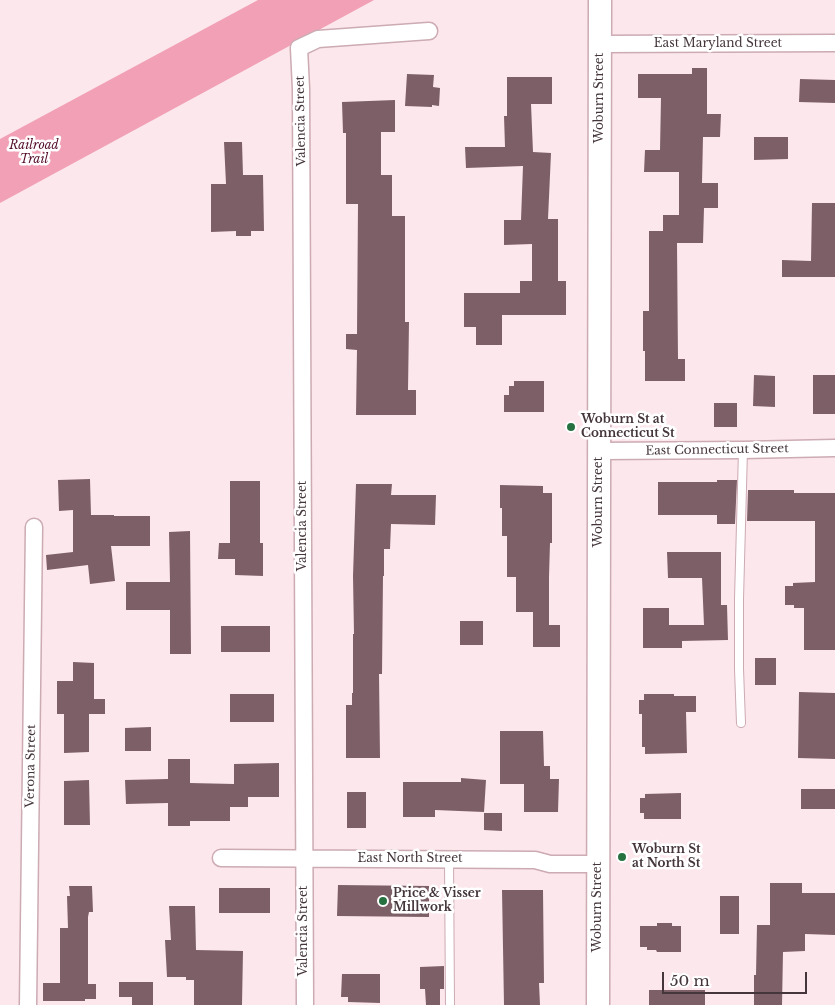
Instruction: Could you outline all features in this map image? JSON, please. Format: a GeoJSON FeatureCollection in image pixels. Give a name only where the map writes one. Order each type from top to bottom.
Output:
{"type":"FeatureCollection","features":[{"type":"Feature","properties":{"kind":"main road","name":"Woburn Street"},"geometry":{"type":"LineString","coordinates":[[598,1005],[600,0]]}},
{"type":"Feature","properties":{"kind":"street","name":"Valencia Street"},"geometry":{"type":"LineString","coordinates":[[305,1005],[301,89],[299,48],[318,39],[429,31]]}},
{"type":"Feature","properties":{"kind":"street","name":"East Maryland Street"},"geometry":{"type":"LineString","coordinates":[[600,44],[835,43]]}},
{"type":"Feature","properties":{"kind":"street","name":"East Connecticut Street"},"geometry":{"type":"LineString","coordinates":[[599,451],[835,448]]}},
{"type":"Feature","properties":{"kind":"street","name":"Verona Street"},"geometry":{"type":"LineString","coordinates":[[28,1005],[34,528]]}},
{"type":"Feature","properties":{"kind":"street","name":"East North Street"},"geometry":{"type":"LineString","coordinates":[[221,858],[534,860],[550,864],[598,864]]}},
{"type":"Feature","properties":{"kind":"lane"},"geometry":{"type":"LineString","coordinates":[[741,722],[739,599],[743,450]]}},
{"type":"Feature","properties":{"kind":"lane"},"geometry":{"type":"LineString","coordinates":[[449,859],[450,1005]]}},
{"type":"Feature","properties":{"kind":"green space","name":"Railroad Trail"},"geometry":{"type":"Polygon","coordinates":[[[258,0],[374,0],[0,203],[0,139],[258,0]]]}},
{"type":"Feature","properties":{"kind":"building"},"geometry":{"type":"Polygon","coordinates":[[[692,68],[707,68],[707,114],[721,114],[720,137],[703,137],[702,183],[718,183],[718,208],[704,208],[703,243],[677,243],[678,359],[685,359],[685,381],[645,381],[643,311],[649,311],[649,231],[663,231],[663,215],[679,215],[679,172],[644,172],[645,150],[660,150],[661,98],[638,98],[638,74],[692,74],[692,68]]]}},
{"type":"Feature","properties":{"kind":"building"},"geometry":{"type":"Polygon","coordinates":[[[407,74],[434,75],[433,87],[440,88],[439,106],[405,106],[407,74]]]}},
{"type":"Feature","properties":{"kind":"building"},"geometry":{"type":"Polygon","coordinates":[[[507,77],[552,77],[552,104],[531,104],[533,152],[551,153],[548,219],[558,219],[558,281],[566,281],[566,315],[502,315],[502,345],[476,345],[476,327],[464,327],[464,293],[520,293],[520,281],[532,281],[532,244],[504,245],[504,220],[521,220],[523,166],[466,168],[465,147],[505,147],[504,116],[507,116],[507,77]]]}},
{"type":"Feature","properties":{"kind":"building"},"geometry":{"type":"Polygon","coordinates":[[[800,79],[835,80],[835,103],[799,102],[800,79]]]}},
{"type":"Feature","properties":{"kind":"building"},"geometry":{"type":"Polygon","coordinates":[[[395,100],[395,132],[381,132],[381,175],[392,175],[392,216],[405,216],[405,322],[409,322],[408,390],[416,390],[416,415],[356,415],[357,350],[346,349],[346,334],[357,334],[358,204],[346,204],[346,133],[343,133],[342,102],[395,100]]]}},
{"type":"Feature","properties":{"kind":"building"},"geometry":{"type":"Polygon","coordinates":[[[754,137],[788,137],[788,159],[754,160],[754,137]]]}},
{"type":"Feature","properties":{"kind":"building"},"geometry":{"type":"Polygon","coordinates":[[[224,142],[242,142],[243,175],[263,175],[264,231],[251,231],[251,236],[236,236],[236,231],[211,232],[211,184],[226,184],[224,142]]]}},
{"type":"Feature","properties":{"kind":"building"},"geometry":{"type":"Polygon","coordinates":[[[812,203],[835,203],[835,277],[782,277],[782,260],[811,261],[812,203]]]}},
{"type":"Feature","properties":{"kind":"building"},"geometry":{"type":"Polygon","coordinates":[[[754,375],[775,376],[775,407],[753,406],[754,375]]]}},
{"type":"Feature","properties":{"kind":"building"},"geometry":{"type":"Polygon","coordinates":[[[813,375],[835,375],[835,414],[813,414],[813,375]]]}},
{"type":"Feature","properties":{"kind":"building"},"geometry":{"type":"Polygon","coordinates":[[[514,381],[544,381],[544,412],[504,412],[504,395],[509,395],[509,386],[514,386],[514,381]]]}},
{"type":"Feature","properties":{"kind":"building"},"geometry":{"type":"Polygon","coordinates":[[[714,403],[737,403],[737,427],[714,427],[714,403]]]}},
{"type":"Feature","properties":{"kind":"building"},"geometry":{"type":"Polygon","coordinates":[[[90,479],[91,515],[150,516],[150,546],[111,546],[115,581],[90,584],[88,565],[47,570],[46,555],[73,552],[73,510],[59,511],[58,480],[90,479]]]}},
{"type":"Feature","properties":{"kind":"building"},"geometry":{"type":"Polygon","coordinates":[[[717,480],[737,480],[735,524],[717,524],[717,515],[658,515],[658,482],[717,482],[717,480]]]}},
{"type":"Feature","properties":{"kind":"building"},"geometry":{"type":"Polygon","coordinates":[[[230,481],[260,481],[260,543],[263,543],[263,576],[235,575],[235,559],[218,559],[219,543],[230,543],[230,481]]]}},
{"type":"Feature","properties":{"kind":"building"},"geometry":{"type":"Polygon","coordinates":[[[356,484],[392,484],[391,495],[436,495],[435,525],[391,524],[390,549],[384,549],[382,674],[379,674],[380,758],[346,758],[346,705],[352,705],[353,693],[353,576],[356,484]]]}},
{"type":"Feature","properties":{"kind":"building"},"geometry":{"type":"Polygon","coordinates":[[[500,485],[543,486],[543,493],[552,493],[549,625],[560,625],[560,647],[533,647],[533,612],[516,612],[516,577],[507,577],[507,536],[502,536],[500,485]]]}},
{"type":"Feature","properties":{"kind":"building"},"geometry":{"type":"Polygon","coordinates":[[[748,490],[794,490],[794,493],[835,493],[835,650],[804,650],[804,608],[794,608],[794,605],[785,605],[785,586],[793,586],[793,583],[815,582],[815,521],[747,521],[748,490]]]}},
{"type":"Feature","properties":{"kind":"building"},"geometry":{"type":"Polygon","coordinates":[[[190,531],[191,654],[170,654],[170,610],[126,610],[126,582],[170,582],[169,532],[190,531]]]}},
{"type":"Feature","properties":{"kind":"building"},"geometry":{"type":"Polygon","coordinates":[[[667,552],[721,552],[721,605],[727,605],[728,640],[682,641],[682,648],[643,648],[643,608],[669,608],[669,625],[704,625],[702,578],[668,578],[667,552]]]}},
{"type":"Feature","properties":{"kind":"building"},"geometry":{"type":"Polygon","coordinates":[[[460,621],[483,621],[483,645],[460,645],[460,621]]]}},
{"type":"Feature","properties":{"kind":"building"},"geometry":{"type":"Polygon","coordinates":[[[221,626],[270,626],[270,652],[221,652],[221,626]]]}},
{"type":"Feature","properties":{"kind":"building"},"geometry":{"type":"Polygon","coordinates":[[[755,658],[776,658],[776,685],[755,685],[755,658]]]}},
{"type":"Feature","properties":{"kind":"building"},"geometry":{"type":"Polygon","coordinates":[[[73,662],[94,663],[94,699],[105,699],[105,714],[89,714],[89,752],[64,753],[64,714],[57,714],[57,681],[73,681],[73,662]]]}},
{"type":"Feature","properties":{"kind":"building"},"geometry":{"type":"Polygon","coordinates":[[[799,692],[835,693],[835,759],[798,758],[799,692]]]}},
{"type":"Feature","properties":{"kind":"building"},"geometry":{"type":"Polygon","coordinates":[[[230,694],[274,694],[274,722],[230,722],[230,694]]]}},
{"type":"Feature","properties":{"kind":"building"},"geometry":{"type":"Polygon","coordinates":[[[644,694],[696,696],[696,712],[686,712],[687,753],[645,754],[645,747],[642,747],[642,714],[639,714],[639,700],[644,700],[644,694]]]}},
{"type":"Feature","properties":{"kind":"building"},"geometry":{"type":"Polygon","coordinates":[[[151,727],[151,751],[125,751],[125,728],[151,727]]]}},
{"type":"Feature","properties":{"kind":"building"},"geometry":{"type":"Polygon","coordinates":[[[500,731],[543,731],[544,766],[550,766],[550,779],[559,779],[558,812],[524,812],[524,784],[500,784],[500,731]]]}},
{"type":"Feature","properties":{"kind":"building"},"geometry":{"type":"Polygon","coordinates":[[[168,759],[190,759],[190,783],[234,784],[234,764],[279,763],[279,797],[248,797],[248,807],[230,807],[230,821],[190,821],[190,826],[168,826],[168,803],[126,804],[125,780],[168,779],[168,759]]]}},
{"type":"Feature","properties":{"kind":"building"},"geometry":{"type":"Polygon","coordinates":[[[461,778],[486,780],[484,812],[435,810],[435,817],[403,817],[403,782],[461,782],[461,778]]]}},
{"type":"Feature","properties":{"kind":"building"},"geometry":{"type":"Polygon","coordinates":[[[89,780],[90,825],[64,825],[64,781],[89,780]]]}},
{"type":"Feature","properties":{"kind":"building"},"geometry":{"type":"Polygon","coordinates":[[[801,789],[835,789],[835,809],[801,809],[801,789]]]}},
{"type":"Feature","properties":{"kind":"building"},"geometry":{"type":"Polygon","coordinates":[[[347,792],[366,792],[366,828],[347,828],[347,792]]]}},
{"type":"Feature","properties":{"kind":"building"},"geometry":{"type":"Polygon","coordinates":[[[681,793],[681,819],[644,819],[644,813],[640,813],[640,798],[645,798],[645,794],[681,793]]]}},
{"type":"Feature","properties":{"kind":"building"},"geometry":{"type":"Polygon","coordinates":[[[484,813],[502,813],[502,831],[484,830],[484,813]]]}},
{"type":"Feature","properties":{"kind":"building"},"geometry":{"type":"Polygon","coordinates":[[[770,883],[802,883],[802,893],[835,893],[835,935],[805,934],[805,951],[783,952],[782,1005],[754,1005],[757,925],[770,925],[770,883]]]}},
{"type":"Feature","properties":{"kind":"building","name":"Price & Visser Millwork"},"geometry":{"type":"Polygon","coordinates":[[[338,885],[429,886],[429,917],[337,916],[338,885]]]}},
{"type":"Feature","properties":{"kind":"building"},"geometry":{"type":"Polygon","coordinates":[[[69,886],[92,886],[93,912],[89,912],[88,917],[88,984],[96,984],[96,999],[85,999],[85,1001],[43,1001],[43,983],[60,983],[60,928],[68,928],[67,896],[70,896],[69,886]]]}},
{"type":"Feature","properties":{"kind":"building"},"geometry":{"type":"Polygon","coordinates":[[[219,888],[270,888],[270,913],[219,913],[219,888]]]}},
{"type":"Feature","properties":{"kind":"building"},"geometry":{"type":"Polygon","coordinates":[[[502,890],[543,890],[544,983],[539,983],[540,1005],[504,1005],[502,890]]]}},
{"type":"Feature","properties":{"kind":"building"},"geometry":{"type":"Polygon","coordinates":[[[720,896],[739,896],[739,934],[720,934],[720,896]]]}},
{"type":"Feature","properties":{"kind":"building"},"geometry":{"type":"Polygon","coordinates":[[[169,906],[195,906],[196,950],[243,951],[242,1005],[194,1005],[194,980],[186,980],[186,977],[167,977],[165,940],[171,940],[169,906]]]}},
{"type":"Feature","properties":{"kind":"building"},"geometry":{"type":"Polygon","coordinates":[[[657,923],[672,923],[672,926],[681,926],[681,952],[657,952],[656,950],[647,950],[647,947],[640,947],[640,926],[657,926],[657,923]]]}},
{"type":"Feature","properties":{"kind":"building"},"geometry":{"type":"Polygon","coordinates":[[[444,966],[444,989],[440,989],[440,1005],[426,1005],[425,989],[420,989],[420,967],[444,966]]]}},
{"type":"Feature","properties":{"kind":"building"},"geometry":{"type":"Polygon","coordinates":[[[342,974],[380,974],[380,1003],[348,1002],[348,997],[341,997],[342,974]]]}},
{"type":"Feature","properties":{"kind":"building"},"geometry":{"type":"Polygon","coordinates":[[[119,982],[153,982],[153,1005],[132,1005],[132,997],[119,997],[119,982]]]}},
{"type":"Feature","properties":{"kind":"building"},"geometry":{"type":"Polygon","coordinates":[[[649,990],[705,990],[705,1005],[649,1005],[649,990]]]}},
{"type":"Feature","properties":{"kind":"place","name":"Woburn St at Connecticut St"},"geometry":{"type":"Point","coordinates":[571,427]}},
{"type":"Feature","properties":{"kind":"place","name":"Woburn St at North St"},"geometry":{"type":"Point","coordinates":[622,857]}},
{"type":"Feature","properties":{"kind":"place","name":"Price & Visser Millwork"},"geometry":{"type":"Point","coordinates":[383,901]}}]}
